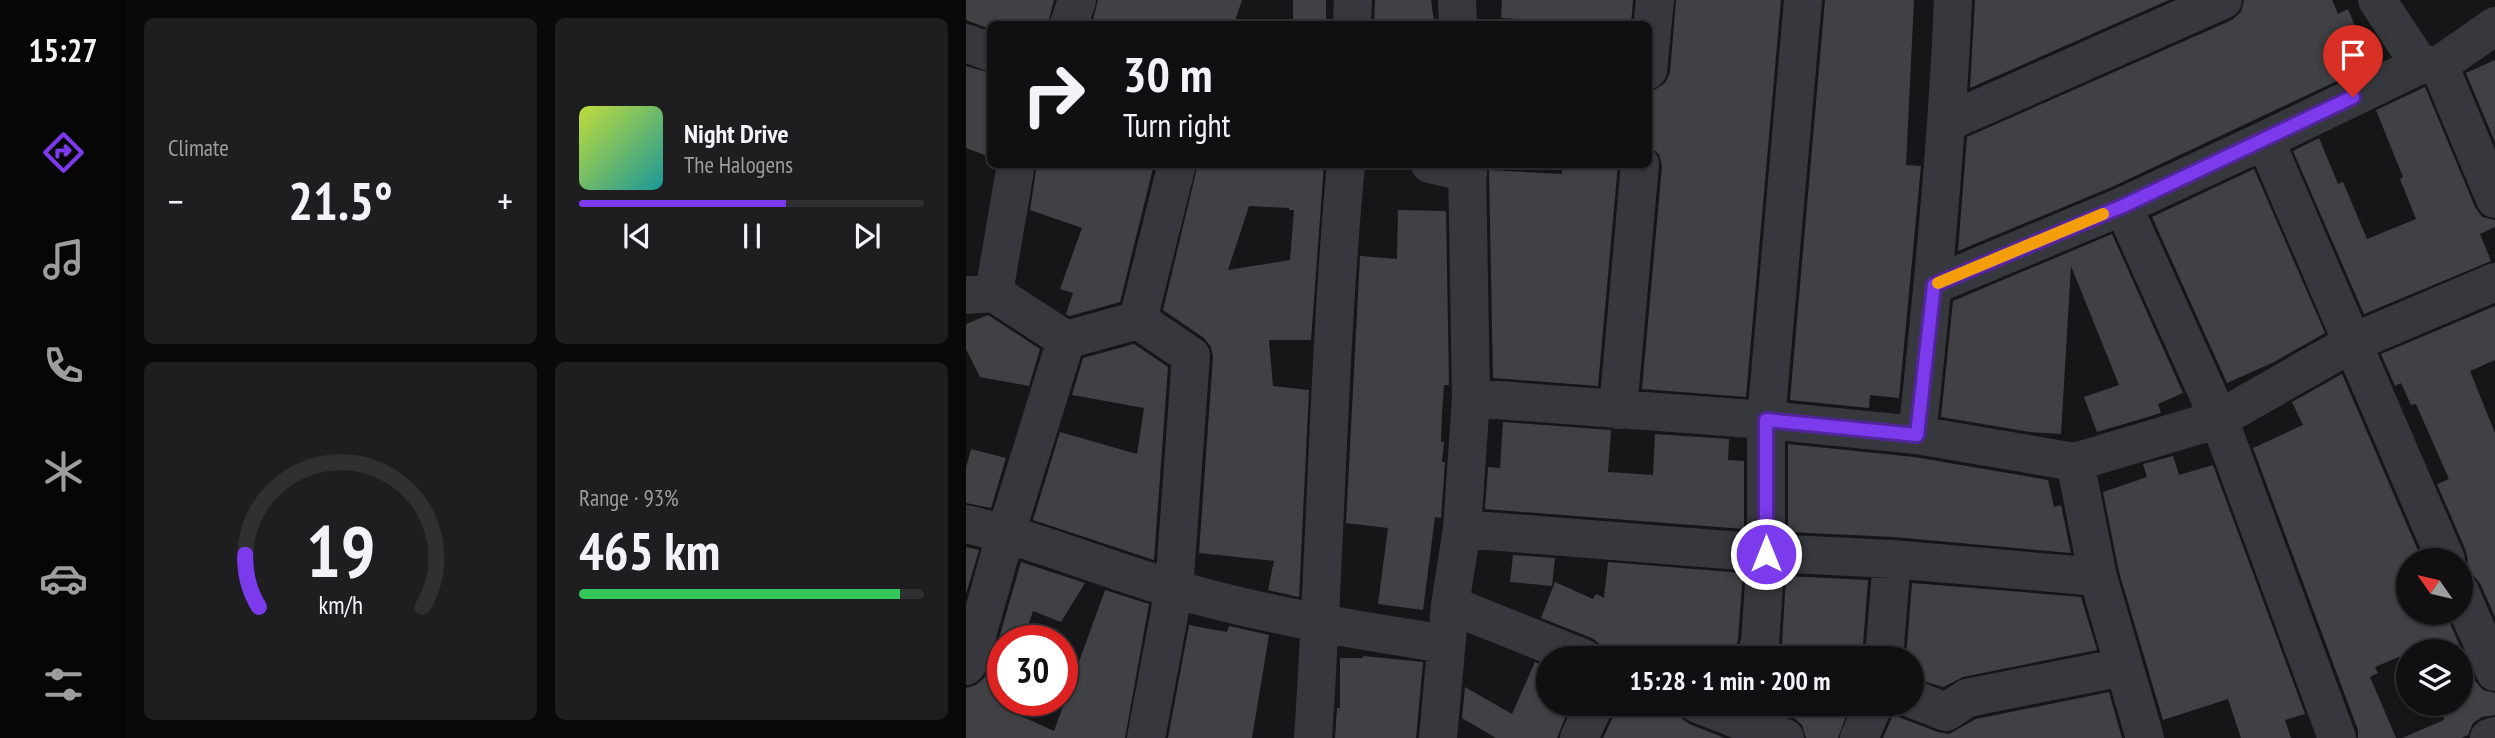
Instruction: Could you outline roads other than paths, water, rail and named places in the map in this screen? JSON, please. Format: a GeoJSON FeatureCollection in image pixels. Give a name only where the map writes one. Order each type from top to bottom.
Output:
{"type":"FeatureCollection","features":[{"type":"Feature","properties":{"kind":"street"},"geometry":{"type":"LineString","coordinates":[[1070,21],[1077,0]]}},
{"type":"Feature","properties":{"kind":"street"},"geometry":{"type":"LineString","coordinates":[[1352,21],[1353,0]]}},
{"type":"Feature","properties":{"kind":"street"},"geometry":{"type":"LineString","coordinates":[[1457,0],[1458,21]]}},
{"type":"Feature","properties":{"kind":"street"},"geometry":{"type":"LineString","coordinates":[[1652,30],[1655,0]]}},
{"type":"Feature","properties":{"kind":"street"},"geometry":{"type":"LineString","coordinates":[[1759,646],[1766,554],[1766,420],[1803,0]]}},
{"type":"Feature","properties":{"kind":"street"},"geometry":{"type":"LineString","coordinates":[[1917,435],[1934,285],[1948,122],[1953,0]]}},
{"type":"Feature","properties":{"kind":"street"},"geometry":{"type":"LineString","coordinates":[[1948,122],[2223,0]]}},
{"type":"Feature","properties":{"kind":"street"},"geometry":{"type":"LineString","coordinates":[[2377,0],[2429,65],[2495,199]]}},
{"type":"Feature","properties":{"kind":"street"},"geometry":{"type":"LineString","coordinates":[[1934,285],[2123,206],[2265,141],[2429,65],[2495,26]]}},
{"type":"Feature","properties":{"kind":"street"},"geometry":{"type":"LineString","coordinates":[[966,43],[987,51]]}},
{"type":"Feature","properties":{"kind":"street"},"geometry":{"type":"LineString","coordinates":[[2265,141],[2441,548]]}},
{"type":"Feature","properties":{"kind":"street"},"geometry":{"type":"LineString","coordinates":[[1015,168],[980,294],[1066,340],[1138,320],[1191,356],[1174,589],[1146,738]]}},
{"type":"Feature","properties":{"kind":"street"},"geometry":{"type":"LineString","coordinates":[[1138,320],[1176,168]]}},
{"type":"Feature","properties":{"kind":"street"},"geometry":{"type":"LineString","coordinates":[[1313,738],[1321,624],[1336,272],[1346,168]]}},
{"type":"Feature","properties":{"kind":"street"},"geometry":{"type":"LineString","coordinates":[[1618,410],[1640,168]]}},
{"type":"Feature","properties":{"kind":"street"},"geometry":{"type":"LineString","coordinates":[[1438,738],[1450,605],[1462,529],[1471,398],[1467,169]]}},
{"type":"Feature","properties":{"kind":"street"},"geometry":{"type":"LineString","coordinates":[[2123,206],[2219,419],[2337,738]]}},
{"type":"Feature","properties":{"kind":"street"},"geometry":{"type":"LineString","coordinates":[[1471,398],[1766,420],[1917,435],[2075,462],[2219,419],[2352,343],[2495,282]]}},
{"type":"Feature","properties":{"kind":"street"},"geometry":{"type":"LineString","coordinates":[[966,666],[1066,340]]}},
{"type":"Feature","properties":{"kind":"street"},"geometry":{"type":"LineString","coordinates":[[2075,462],[2098,577],[2145,738]]}},
{"type":"Feature","properties":{"kind":"street"},"geometry":{"type":"LineString","coordinates":[[966,524],[1006,533],[1174,589],[1321,624],[1446,644]]}},
{"type":"Feature","properties":{"kind":"street"},"geometry":{"type":"LineString","coordinates":[[1462,529],[1766,554],[1892,559],[2098,577]]}},
{"type":"Feature","properties":{"kind":"street"},"geometry":{"type":"LineString","coordinates":[[1885,646],[1892,559]]}},
{"type":"Feature","properties":{"kind":"street"},"geometry":{"type":"LineString","coordinates":[[1450,605],[1553,646]]}},
{"type":"Feature","properties":{"kind":"street"},"geometry":{"type":"LineString","coordinates":[[2473,622],[2495,672]]}},
{"type":"Feature","properties":{"kind":"street"},"geometry":{"type":"LineString","coordinates":[[1924,703],[1946,712],[1967,698],[2123,667]]}},
{"type":"Feature","properties":{"kind":"street"},"geometry":{"type":"LineString","coordinates":[[1579,738],[1589,716]]}},
{"type":"Feature","properties":{"kind":"street"},"geometry":{"type":"LineString","coordinates":[[1723,716],[1785,738]]}},
{"type":"Feature","properties":{"kind":"street"},"geometry":{"type":"LineString","coordinates":[[1860,738],[1869,716]]}},
{"type":"Feature","properties":{"kind":"street"},"geometry":{"type":"LineString","coordinates":[[2489,738],[2495,736]]}}]}
